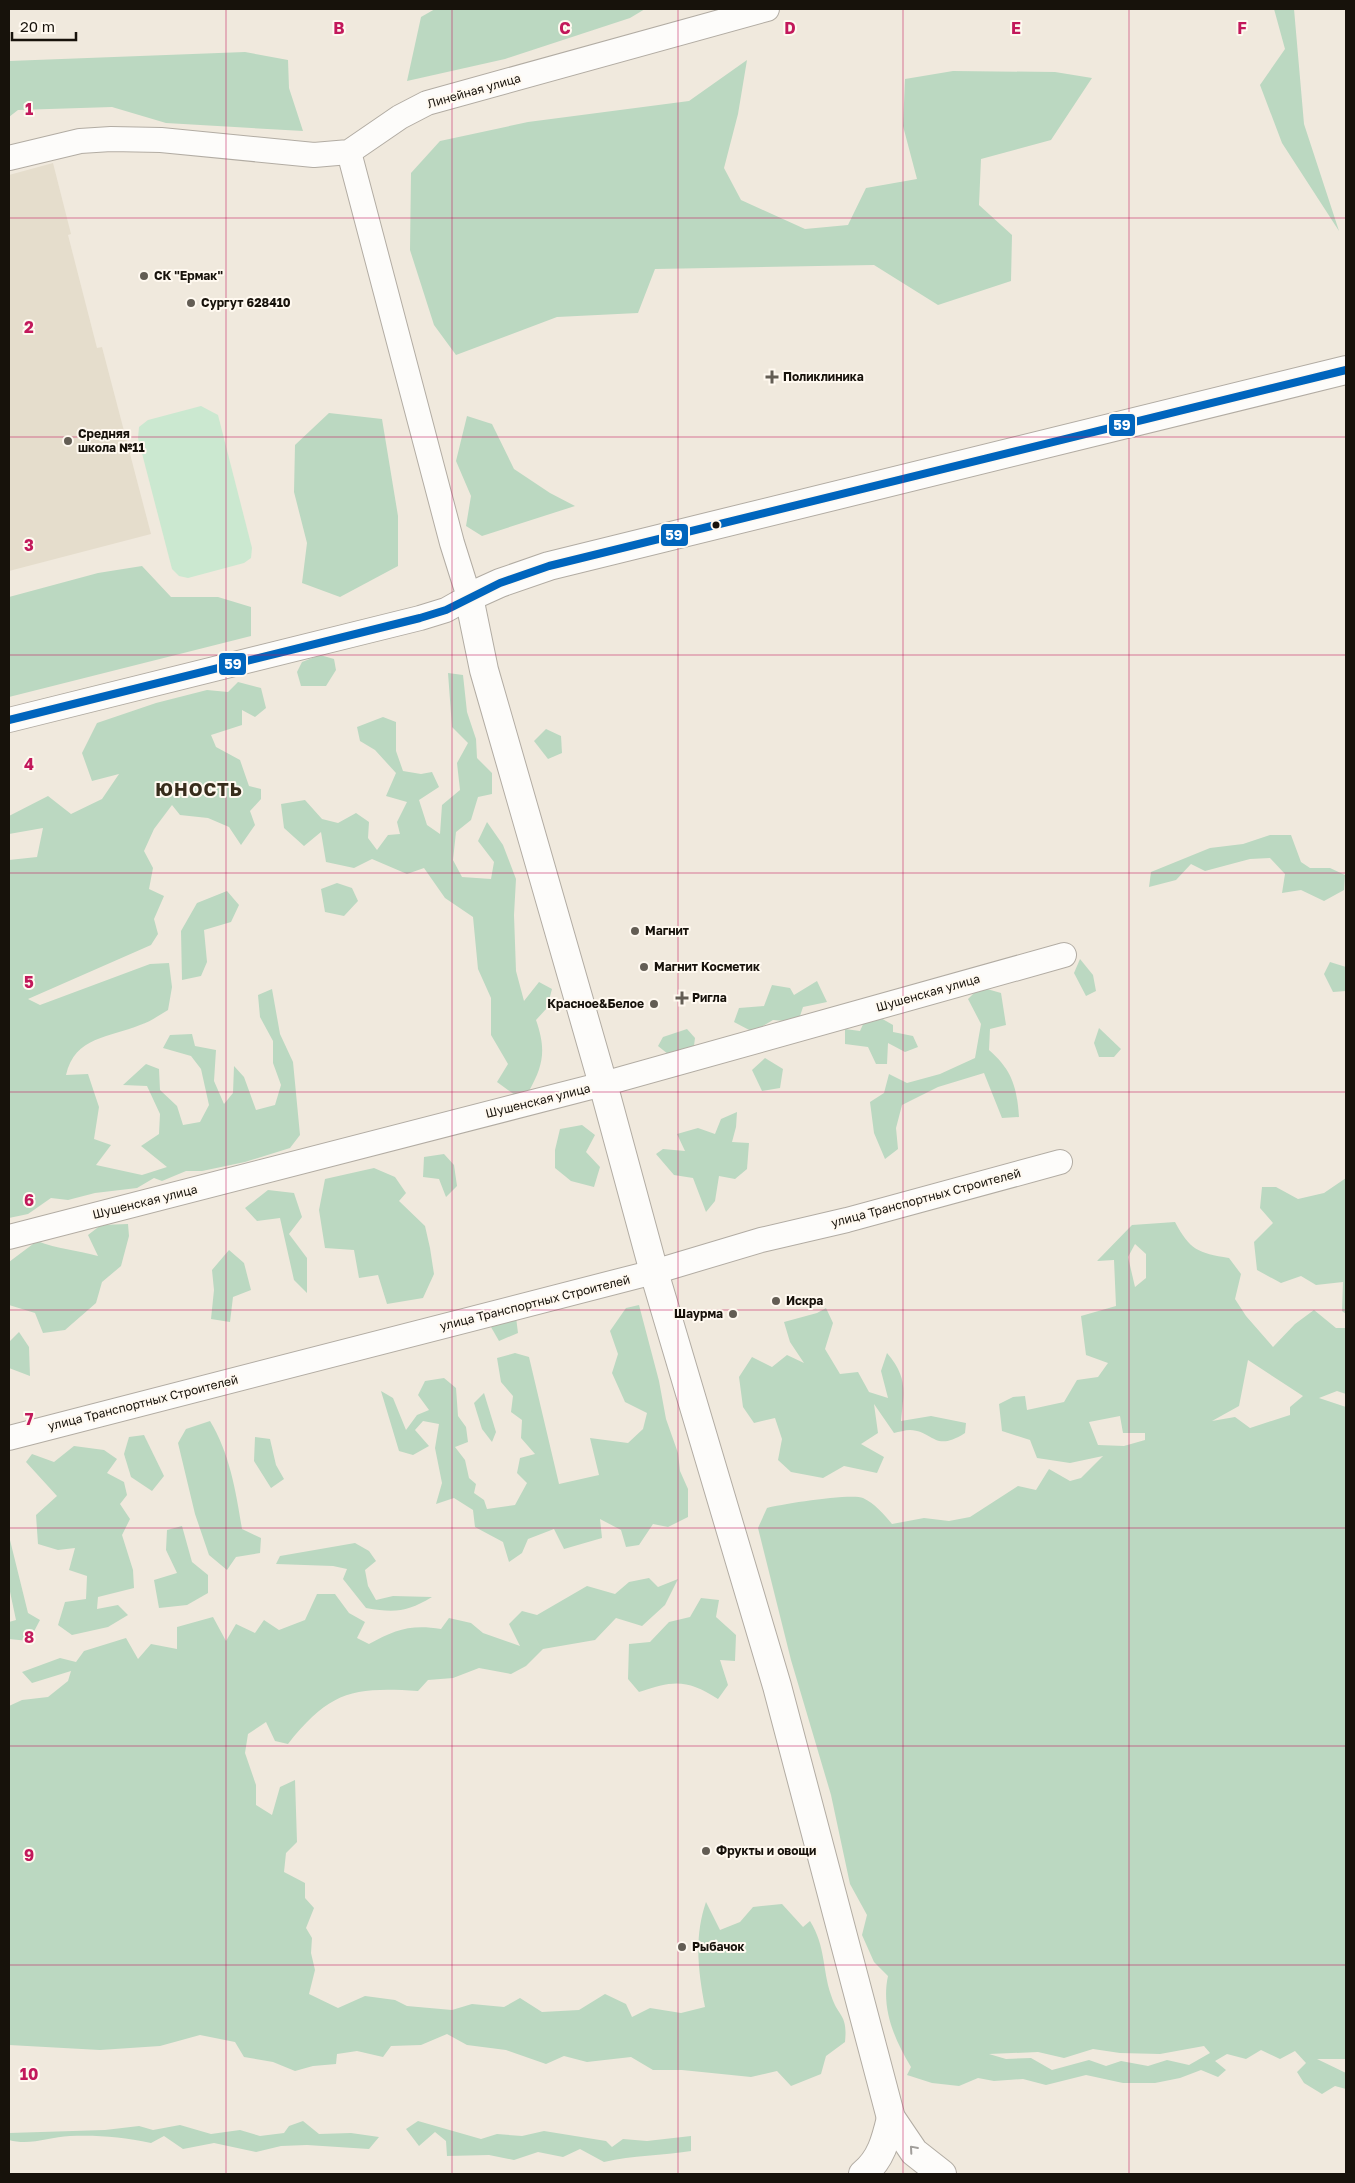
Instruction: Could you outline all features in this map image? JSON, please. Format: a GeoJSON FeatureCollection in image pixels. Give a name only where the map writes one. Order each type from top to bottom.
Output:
{"type":"FeatureCollection","features":[{"type":"Feature","properties":{"kind":"street","name":"Линейная улица"},"geometry":{"type":"LineString","coordinates":[[9,158],[80,141],[111,139],[161,140],[314,156],[348,152],[427,103],[767,9]]}},
{"type":"Feature","properties":{"kind":"street"},"geometry":{"type":"LineString","coordinates":[[348,152],[452,543],[470,597],[484,670],[603,1084],[654,1272],[777,1686],[891,2118],[914,2152],[942,2174]]}},
{"type":"Feature","properties":{"kind":"street"},"geometry":{"type":"LineString","coordinates":[[9,720],[420,618],[446,610],[500,582],[549,566],[1346,370]]}},
{"type":"Feature","properties":{"kind":"street","name":"Шушенская улица"},"geometry":{"type":"LineString","coordinates":[[9,1237],[603,1084],[1064,955]]}},
{"type":"Feature","properties":{"kind":"street","name":"улица Транспортных Строителей"},"geometry":{"type":"LineString","coordinates":[[9,1438],[654,1272],[761,1240],[847,1220],[1060,1162]]}},
{"type":"Feature","properties":{"kind":"street"},"geometry":{"type":"LineString","coordinates":[[863,2174],[877,2159],[885,2144],[891,2118]]}},
{"type":"Feature","properties":{"kind":"shaded area","name":"Средняя школа №11"},"geometry":{"type":"Polygon","coordinates":[[[53,163],[71,234],[68,235],[97,348],[102,347],[151,534],[9,571],[9,175],[53,163]]]}},
{"type":"Feature","properties":{"kind":"green space"},"geometry":{"type":"Polygon","coordinates":[[[435,9],[645,9],[630,18],[505,59],[407,81],[421,17],[435,9]]]}},
{"type":"Feature","properties":{"kind":"green space"},"geometry":{"type":"Polygon","coordinates":[[[1274,9],[1294,9],[1304,124],[1339,231],[1282,143],[1260,85],[1285,49],[1274,9]]]}},
{"type":"Feature","properties":{"kind":"green space"},"geometry":{"type":"Polygon","coordinates":[[[245,52],[288,60],[289,88],[303,131],[166,123],[112,107],[18,110],[9,117],[9,61],[245,52]]]}},
{"type":"Feature","properties":{"kind":"green space"},"geometry":{"type":"Polygon","coordinates":[[[747,60],[738,114],[724,168],[741,200],[805,229],[848,225],[866,188],[917,179],[903,126],[905,79],[953,71],[1055,72],[1092,78],[1051,140],[981,159],[979,205],[1012,235],[1011,281],[938,305],[874,265],[655,269],[638,313],[557,317],[456,355],[434,325],[410,250],[411,173],[440,141],[528,122],[689,101],[747,60]]]}},
{"type":"Feature","properties":{"kind":"green space"},"geometry":{"type":"Polygon","coordinates":[[[201,406],[218,415],[252,548],[251,558],[244,563],[188,578],[179,576],[172,569],[138,438],[139,427],[148,420],[201,406]]]}},
{"type":"Feature","properties":{"kind":"green space"},"geometry":{"type":"Polygon","coordinates":[[[329,413],[382,419],[398,516],[398,566],[340,597],[302,583],[307,543],[294,492],[295,445],[329,413]]]}},
{"type":"Feature","properties":{"kind":"green space"},"geometry":{"type":"Polygon","coordinates":[[[467,416],[492,424],[514,469],[550,493],[575,506],[482,536],[466,526],[471,496],[456,461],[467,416]]]}},
{"type":"Feature","properties":{"kind":"green space"},"geometry":{"type":"Polygon","coordinates":[[[142,566],[171,597],[218,597],[251,607],[251,636],[9,697],[9,597],[98,573],[142,566]]]}},
{"type":"Feature","properties":{"kind":"green space"},"geometry":{"type":"Polygon","coordinates":[[[320,655],[334,659],[336,670],[326,686],[301,686],[297,672],[302,662],[320,655]]]}},
{"type":"Feature","properties":{"kind":"green space"},"geometry":{"type":"Polygon","coordinates":[[[448,673],[463,675],[467,712],[476,739],[477,758],[492,773],[492,794],[478,797],[471,820],[456,832],[453,860],[462,877],[491,879],[494,862],[478,841],[487,822],[503,845],[516,879],[514,915],[516,971],[524,1001],[539,982],[552,989],[547,1008],[536,1020],[542,1048],[538,1073],[529,1091],[515,1095],[497,1082],[508,1064],[491,1035],[491,998],[478,969],[473,917],[445,898],[424,868],[407,874],[372,859],[354,868],[326,862],[321,832],[304,846],[284,828],[281,804],[305,800],[322,819],[338,823],[356,813],[369,822],[368,838],[377,850],[388,835],[400,834],[397,822],[407,802],[386,796],[396,773],[375,750],[360,741],[357,727],[383,717],[396,722],[396,751],[403,771],[421,774],[432,772],[439,787],[419,800],[427,825],[440,834],[442,805],[460,790],[457,763],[468,743],[452,727],[448,673]]]}},
{"type":"Feature","properties":{"kind":"green space"},"geometry":{"type":"Polygon","coordinates":[[[238,682],[261,688],[266,708],[255,717],[242,710],[242,725],[211,735],[216,747],[240,760],[249,786],[261,789],[261,799],[250,811],[255,825],[241,845],[229,827],[208,818],[180,815],[172,805],[154,829],[144,851],[153,868],[149,889],[164,896],[154,919],[158,934],[151,945],[28,999],[40,1005],[150,964],[169,963],[172,987],[168,1010],[144,1024],[105,1036],[85,1045],[70,1062],[66,1075],[88,1074],[99,1107],[94,1139],[111,1145],[96,1165],[142,1175],[167,1167],[141,1146],[159,1134],[160,1114],[147,1086],[123,1085],[146,1064],[159,1069],[160,1090],[177,1106],[183,1125],[200,1122],[209,1105],[201,1069],[191,1056],[163,1048],[170,1035],[192,1034],[195,1046],[216,1050],[214,1081],[224,1104],[233,1093],[234,1066],[244,1077],[256,1110],[275,1105],[281,1085],[273,1063],[273,1041],[260,1017],[258,995],[272,989],[280,1034],[293,1062],[300,1135],[290,1148],[245,1162],[202,1171],[186,1171],[162,1181],[154,1178],[137,1188],[95,1193],[68,1200],[51,1198],[28,1214],[9,1218],[9,860],[37,857],[43,828],[9,834],[9,816],[48,796],[71,814],[102,799],[119,774],[92,781],[82,753],[97,723],[156,703],[207,690],[228,692],[238,682]]]}},
{"type":"Feature","properties":{"kind":"green space"},"geometry":{"type":"Polygon","coordinates":[[[546,729],[561,736],[562,753],[548,759],[534,741],[546,729]]]}},
{"type":"Feature","properties":{"kind":"green space"},"geometry":{"type":"Polygon","coordinates":[[[1270,835],[1291,835],[1301,862],[1310,868],[1330,868],[1345,875],[1344,890],[1324,901],[1301,890],[1282,893],[1285,874],[1270,858],[1250,859],[1205,871],[1191,864],[1176,880],[1149,887],[1151,872],[1210,848],[1243,844],[1270,835]]]}},
{"type":"Feature","properties":{"kind":"green space"},"geometry":{"type":"Polygon","coordinates":[[[337,883],[352,888],[358,901],[344,916],[325,912],[321,889],[337,883]]]}},
{"type":"Feature","properties":{"kind":"green space"},"geometry":{"type":"Polygon","coordinates":[[[227,891],[239,905],[231,922],[204,930],[207,962],[201,976],[182,980],[181,931],[197,903],[227,891]]]}},
{"type":"Feature","properties":{"kind":"green space"},"geometry":{"type":"Polygon","coordinates":[[[1080,959],[1093,975],[1096,991],[1086,996],[1074,973],[1080,959]]]}},
{"type":"Feature","properties":{"kind":"green space"},"geometry":{"type":"Polygon","coordinates":[[[1330,962],[1346,967],[1346,991],[1333,992],[1324,974],[1330,962]]]}},
{"type":"Feature","properties":{"kind":"green space"},"geometry":{"type":"Polygon","coordinates":[[[817,981],[827,1002],[803,1007],[798,1022],[773,1020],[753,1032],[734,1022],[739,1008],[764,1006],[772,985],[790,988],[794,995],[817,981]]]}},
{"type":"Feature","properties":{"kind":"green space"},"geometry":{"type":"Polygon","coordinates":[[[980,987],[1001,993],[1006,1025],[990,1029],[989,1050],[997,1057],[1012,1080],[1017,1097],[1019,1117],[1002,1118],[984,1073],[938,1087],[902,1105],[896,1128],[898,1149],[885,1159],[874,1133],[870,1102],[884,1093],[889,1074],[907,1083],[940,1074],[975,1058],[981,1024],[968,999],[980,987]]]}},
{"type":"Feature","properties":{"kind":"green space"},"geometry":{"type":"Polygon","coordinates":[[[879,1017],[893,1025],[893,1032],[913,1036],[918,1047],[905,1052],[888,1043],[887,1064],[876,1064],[868,1047],[845,1044],[845,1029],[860,1031],[865,1020],[879,1017]]]}},
{"type":"Feature","properties":{"kind":"green space"},"geometry":{"type":"Polygon","coordinates":[[[1099,1028],[1121,1049],[1114,1057],[1099,1057],[1094,1043],[1099,1028]]]}},
{"type":"Feature","properties":{"kind":"green space"},"geometry":{"type":"Polygon","coordinates":[[[687,1029],[695,1038],[693,1054],[673,1058],[658,1046],[663,1037],[687,1029]]]}},
{"type":"Feature","properties":{"kind":"green space"},"geometry":{"type":"Polygon","coordinates":[[[765,1058],[783,1069],[780,1088],[762,1091],[752,1070],[765,1058]]]}},
{"type":"Feature","properties":{"kind":"green space"},"geometry":{"type":"Polygon","coordinates":[[[737,1112],[732,1142],[749,1143],[747,1169],[735,1179],[719,1176],[715,1201],[706,1212],[693,1178],[674,1175],[656,1154],[663,1149],[685,1151],[677,1134],[698,1128],[715,1134],[721,1119],[737,1112]]]}},
{"type":"Feature","properties":{"kind":"green space"},"geometry":{"type":"Polygon","coordinates":[[[582,1125],[595,1135],[586,1152],[600,1167],[594,1187],[571,1181],[555,1168],[555,1150],[560,1129],[582,1125]]]}},
{"type":"Feature","properties":{"kind":"green space"},"geometry":{"type":"Polygon","coordinates":[[[444,1154],[454,1165],[457,1186],[446,1197],[439,1179],[423,1177],[424,1157],[444,1154]]]}},
{"type":"Feature","properties":{"kind":"green space"},"geometry":{"type":"Polygon","coordinates":[[[374,1168],[395,1177],[406,1193],[399,1201],[425,1226],[434,1274],[423,1298],[387,1304],[378,1275],[359,1278],[354,1250],[325,1248],[319,1210],[325,1179],[374,1168]]]}},
{"type":"Feature","properties":{"kind":"green space"},"geometry":{"type":"Polygon","coordinates":[[[1346,1178],[1346,1314],[1342,1311],[1343,1282],[1316,1285],[1301,1276],[1281,1283],[1257,1270],[1254,1242],[1273,1223],[1260,1208],[1262,1187],[1276,1187],[1298,1199],[1324,1193],[1346,1178]]]}},
{"type":"Feature","properties":{"kind":"green space"},"geometry":{"type":"Polygon","coordinates":[[[268,1190],[294,1193],[302,1217],[289,1234],[307,1258],[307,1293],[294,1280],[280,1218],[257,1221],[245,1208],[268,1190]]]}},
{"type":"Feature","properties":{"kind":"green space"},"geometry":{"type":"Polygon","coordinates":[[[1175,1222],[1185,1239],[1196,1249],[1229,1258],[1241,1274],[1235,1299],[1246,1316],[1273,1347],[1295,1324],[1314,1310],[1336,1328],[1346,1328],[1346,1394],[1337,1391],[1319,1398],[1346,1407],[1346,2059],[1317,2059],[1346,2073],[1346,2089],[1335,2086],[1322,2094],[1304,2083],[1297,2072],[1306,2063],[1295,2051],[1280,2059],[1261,2050],[1246,2059],[1227,2054],[1215,2061],[1226,2070],[1218,2077],[1201,2070],[1180,2078],[1155,2083],[1123,2083],[1086,2075],[1046,2085],[1023,2079],[994,2081],[978,2078],[959,2086],[932,2083],[907,2075],[911,2067],[890,2023],[886,2000],[888,1976],[874,1962],[862,1935],[867,1915],[850,1884],[831,1795],[791,1660],[758,1528],[767,1508],[845,1497],[867,1500],[879,1509],[892,1524],[924,1518],[949,1521],[970,1517],[1018,1486],[1036,1490],[1049,1469],[1070,1481],[1081,1478],[1103,1456],[1070,1463],[1037,1458],[1030,1440],[1002,1431],[999,1404],[1013,1397],[1025,1396],[1027,1410],[1064,1402],[1077,1380],[1098,1377],[1108,1363],[1086,1355],[1081,1316],[1116,1306],[1114,1260],[1097,1261],[1132,1225],[1175,1222]],[[1135,1244],[1128,1257],[1135,1287],[1146,1278],[1146,1254],[1135,1244]],[[1248,1360],[1239,1406],[1212,1421],[1235,1417],[1250,1428],[1290,1415],[1290,1407],[1303,1396],[1248,1360]],[[1120,1416],[1089,1422],[1098,1445],[1124,1446],[1145,1440],[1145,1433],[1123,1433],[1120,1416]],[[1204,2046],[1160,2054],[1120,2053],[1093,2049],[1064,2058],[1038,2052],[989,2054],[1006,2059],[1031,2058],[1052,2070],[1089,2060],[1106,2066],[1121,2061],[1148,2066],[1167,2060],[1189,2065],[1210,2053],[1204,2046]]]}},
{"type":"Feature","properties":{"kind":"green space"},"geometry":{"type":"Polygon","coordinates":[[[128,1224],[129,1236],[121,1266],[102,1282],[96,1303],[65,1330],[43,1333],[35,1313],[9,1305],[9,1262],[37,1241],[98,1256],[88,1235],[101,1225],[128,1224]]]}},
{"type":"Feature","properties":{"kind":"green space"},"geometry":{"type":"Polygon","coordinates":[[[229,1250],[244,1263],[251,1290],[233,1297],[230,1322],[211,1319],[214,1290],[212,1270],[229,1250]]]}},
{"type":"Feature","properties":{"kind":"green space"},"geometry":{"type":"Polygon","coordinates":[[[639,1305],[659,1381],[666,1419],[678,1453],[680,1471],[688,1489],[688,1517],[668,1527],[653,1524],[639,1545],[626,1547],[621,1530],[600,1519],[602,1538],[564,1549],[554,1529],[528,1539],[522,1553],[509,1562],[503,1542],[475,1527],[473,1510],[454,1498],[436,1504],[442,1483],[435,1448],[439,1424],[423,1421],[415,1430],[429,1446],[413,1455],[399,1451],[381,1391],[393,1398],[406,1430],[417,1415],[429,1410],[418,1395],[425,1381],[444,1378],[456,1388],[458,1416],[466,1427],[468,1442],[455,1447],[465,1460],[469,1478],[476,1484],[474,1493],[484,1500],[487,1509],[515,1505],[527,1483],[517,1473],[520,1458],[535,1454],[521,1438],[522,1420],[511,1412],[513,1396],[501,1382],[497,1358],[515,1353],[529,1357],[559,1484],[599,1475],[590,1438],[628,1443],[643,1429],[647,1413],[625,1402],[612,1373],[618,1354],[610,1331],[626,1308],[639,1305]]]}},
{"type":"Feature","properties":{"kind":"green space"},"geometry":{"type":"Polygon","coordinates":[[[826,1308],[833,1323],[825,1349],[840,1374],[858,1372],[869,1392],[888,1398],[881,1371],[887,1353],[898,1370],[903,1385],[901,1421],[931,1416],[966,1423],[965,1433],[955,1439],[940,1441],[918,1431],[910,1430],[894,1433],[874,1404],[878,1433],[861,1444],[884,1457],[877,1473],[844,1466],[823,1478],[791,1472],[778,1460],[782,1439],[775,1418],[754,1423],[743,1407],[739,1377],[752,1357],[772,1367],[787,1355],[804,1363],[790,1342],[784,1322],[817,1313],[826,1308]]]}},
{"type":"Feature","properties":{"kind":"green space"},"geometry":{"type":"Polygon","coordinates":[[[502,1317],[516,1317],[518,1333],[499,1341],[491,1327],[502,1317]]]}},
{"type":"Feature","properties":{"kind":"green space"},"geometry":{"type":"Polygon","coordinates":[[[19,1332],[29,1347],[30,1376],[9,1368],[9,1342],[19,1332]]]}},
{"type":"Feature","properties":{"kind":"green space"},"geometry":{"type":"Polygon","coordinates":[[[484,1393],[496,1432],[492,1442],[482,1429],[474,1403],[484,1393]]]}},
{"type":"Feature","properties":{"kind":"green space"},"geometry":{"type":"Polygon","coordinates":[[[210,1421],[223,1447],[235,1487],[242,1529],[261,1538],[260,1553],[236,1557],[227,1570],[209,1555],[195,1514],[178,1443],[186,1429],[210,1421]]]}},
{"type":"Feature","properties":{"kind":"green space"},"geometry":{"type":"Polygon","coordinates":[[[144,1435],[164,1476],[152,1491],[131,1477],[124,1454],[129,1437],[144,1435]]]}},
{"type":"Feature","properties":{"kind":"green space"},"geometry":{"type":"Polygon","coordinates":[[[255,1437],[270,1439],[276,1465],[284,1479],[271,1488],[254,1461],[255,1437]]]}},
{"type":"Feature","properties":{"kind":"green space"},"geometry":{"type":"Polygon","coordinates":[[[74,1446],[104,1450],[117,1459],[107,1473],[124,1482],[127,1495],[120,1504],[130,1519],[122,1535],[133,1570],[134,1588],[98,1597],[97,1609],[118,1605],[128,1615],[108,1627],[72,1635],[58,1625],[65,1602],[86,1599],[87,1576],[69,1570],[75,1548],[58,1550],[38,1544],[36,1515],[57,1496],[26,1462],[32,1454],[54,1462],[74,1446]]]}},
{"type":"Feature","properties":{"kind":"green space"},"geometry":{"type":"Polygon","coordinates":[[[182,1526],[192,1562],[208,1575],[208,1593],[187,1605],[159,1608],[154,1580],[177,1573],[166,1550],[167,1530],[182,1526]]]}},
{"type":"Feature","properties":{"kind":"green space"},"geometry":{"type":"Polygon","coordinates":[[[9,1536],[28,1613],[40,1620],[29,1641],[9,1639],[9,1622],[16,1620],[9,1587],[9,1536]]]}},
{"type":"Feature","properties":{"kind":"green space"},"geometry":{"type":"Polygon","coordinates":[[[355,1543],[369,1551],[376,1561],[365,1570],[368,1586],[376,1600],[393,1596],[432,1597],[415,1606],[401,1610],[366,1608],[343,1579],[347,1569],[333,1566],[276,1564],[280,1556],[355,1543]]]}},
{"type":"Feature","properties":{"kind":"green space"},"geometry":{"type":"Polygon","coordinates":[[[649,1578],[658,1587],[678,1579],[665,1605],[642,1626],[616,1618],[595,1640],[543,1649],[526,1666],[511,1674],[479,1668],[453,1678],[428,1680],[418,1691],[376,1690],[344,1696],[330,1703],[317,1713],[288,1744],[275,1741],[266,1722],[248,1734],[245,1753],[256,1785],[256,1805],[272,1815],[280,1787],[295,1780],[297,1842],[286,1853],[284,1872],[305,1883],[305,1898],[314,1908],[306,1928],[312,1938],[311,1953],[315,1970],[309,1994],[338,2008],[365,1996],[395,2000],[407,2006],[452,2010],[472,2004],[504,2007],[520,1998],[542,2012],[579,2010],[605,1994],[626,2004],[632,2017],[650,2008],[681,2013],[705,2007],[698,1954],[702,1915],[706,1902],[720,1930],[740,1922],[753,1907],[782,1904],[803,1927],[810,1921],[819,1940],[831,1995],[844,2020],[845,2042],[826,2056],[821,2074],[791,2086],[777,2071],[751,2077],[682,2070],[653,2070],[631,2057],[587,2062],[564,2056],[546,2064],[506,2050],[467,2045],[447,2034],[421,2045],[391,2046],[383,2057],[357,2051],[337,2054],[336,2064],[313,2066],[295,2071],[273,2062],[244,2057],[235,2042],[200,2035],[160,2046],[100,2050],[9,2045],[9,1706],[22,1700],[48,1697],[68,1681],[71,1671],[32,1683],[22,1672],[60,1658],[76,1662],[84,1651],[126,1638],[138,1659],[151,1644],[177,1649],[177,1627],[213,1617],[226,1641],[236,1624],[255,1633],[264,1620],[279,1630],[305,1620],[317,1594],[335,1594],[349,1613],[365,1622],[357,1638],[369,1644],[403,1629],[420,1627],[441,1629],[449,1618],[471,1623],[483,1633],[520,1646],[509,1624],[522,1611],[537,1615],[587,1586],[615,1594],[629,1582],[649,1578]]]}},
{"type":"Feature","properties":{"kind":"green space"},"geometry":{"type":"Polygon","coordinates":[[[701,1598],[719,1600],[716,1617],[736,1635],[735,1661],[720,1660],[728,1685],[718,1699],[698,1688],[680,1684],[662,1685],[639,1692],[628,1679],[629,1644],[650,1642],[669,1622],[690,1617],[701,1598]]]}},
{"type":"Feature","properties":{"kind":"green space"},"geometry":{"type":"Polygon","coordinates":[[[303,2121],[319,2134],[351,2133],[379,2137],[369,2149],[307,2145],[281,2146],[256,2152],[214,2143],[183,2149],[164,2136],[151,2143],[91,2136],[70,2136],[24,2142],[9,2140],[9,2133],[105,2130],[139,2126],[153,2130],[180,2125],[211,2134],[240,2130],[260,2136],[284,2133],[289,2126],[303,2121]]]}},
{"type":"Feature","properties":{"kind":"green space"},"geometry":{"type":"Polygon","coordinates":[[[418,2121],[481,2139],[497,2134],[522,2136],[544,2131],[606,2141],[612,2147],[623,2139],[647,2141],[691,2136],[691,2151],[604,2162],[580,2149],[563,2157],[538,2152],[514,2160],[489,2155],[447,2156],[446,2141],[435,2132],[419,2146],[406,2129],[418,2121]]]}},
{"type":"Feature","properties":{"kind":"transit line","name":"59"},"geometry":{"type":"LineString","coordinates":[[9,720],[420,618],[446,610],[500,583],[549,566],[1346,370]]}},
{"type":"Feature","properties":{"kind":"place","name":"СК \"Ермак\""},"geometry":{"type":"Point","coordinates":[144,276]}},
{"type":"Feature","properties":{"kind":"place","name":"Сургут 628410"},"geometry":{"type":"Point","coordinates":[191,303]}},
{"type":"Feature","properties":{"kind":"place","name":"Поликлиника"},"geometry":{"type":"Point","coordinates":[772,377]}},
{"type":"Feature","properties":{"kind":"place","name":"Средняя школа №11"},"geometry":{"type":"Point","coordinates":[68,441]}},
{"type":"Feature","properties":{"kind":"place","name":"Магнит"},"geometry":{"type":"Point","coordinates":[635,931]}},
{"type":"Feature","properties":{"kind":"place","name":"Магнит Косметик"},"geometry":{"type":"Point","coordinates":[644,967]}},
{"type":"Feature","properties":{"kind":"place","name":"Ригла"},"geometry":{"type":"Point","coordinates":[682,998]}},
{"type":"Feature","properties":{"kind":"place","name":"Красное&Белое"},"geometry":{"type":"Point","coordinates":[654,1004]}},
{"type":"Feature","properties":{"kind":"place","name":"Искра"},"geometry":{"type":"Point","coordinates":[776,1301]}},
{"type":"Feature","properties":{"kind":"place","name":"Шаурма"},"geometry":{"type":"Point","coordinates":[733,1314]}},
{"type":"Feature","properties":{"kind":"place","name":"Фрукты и овощи"},"geometry":{"type":"Point","coordinates":[706,1851]}},
{"type":"Feature","properties":{"kind":"place","name":"Рыбачок"},"geometry":{"type":"Point","coordinates":[682,1947]}},
{"type":"Feature","properties":{"kind":"district","name":"ЮНОСТЬ"},"geometry":{"type":"Point","coordinates":[199,790]}}]}
